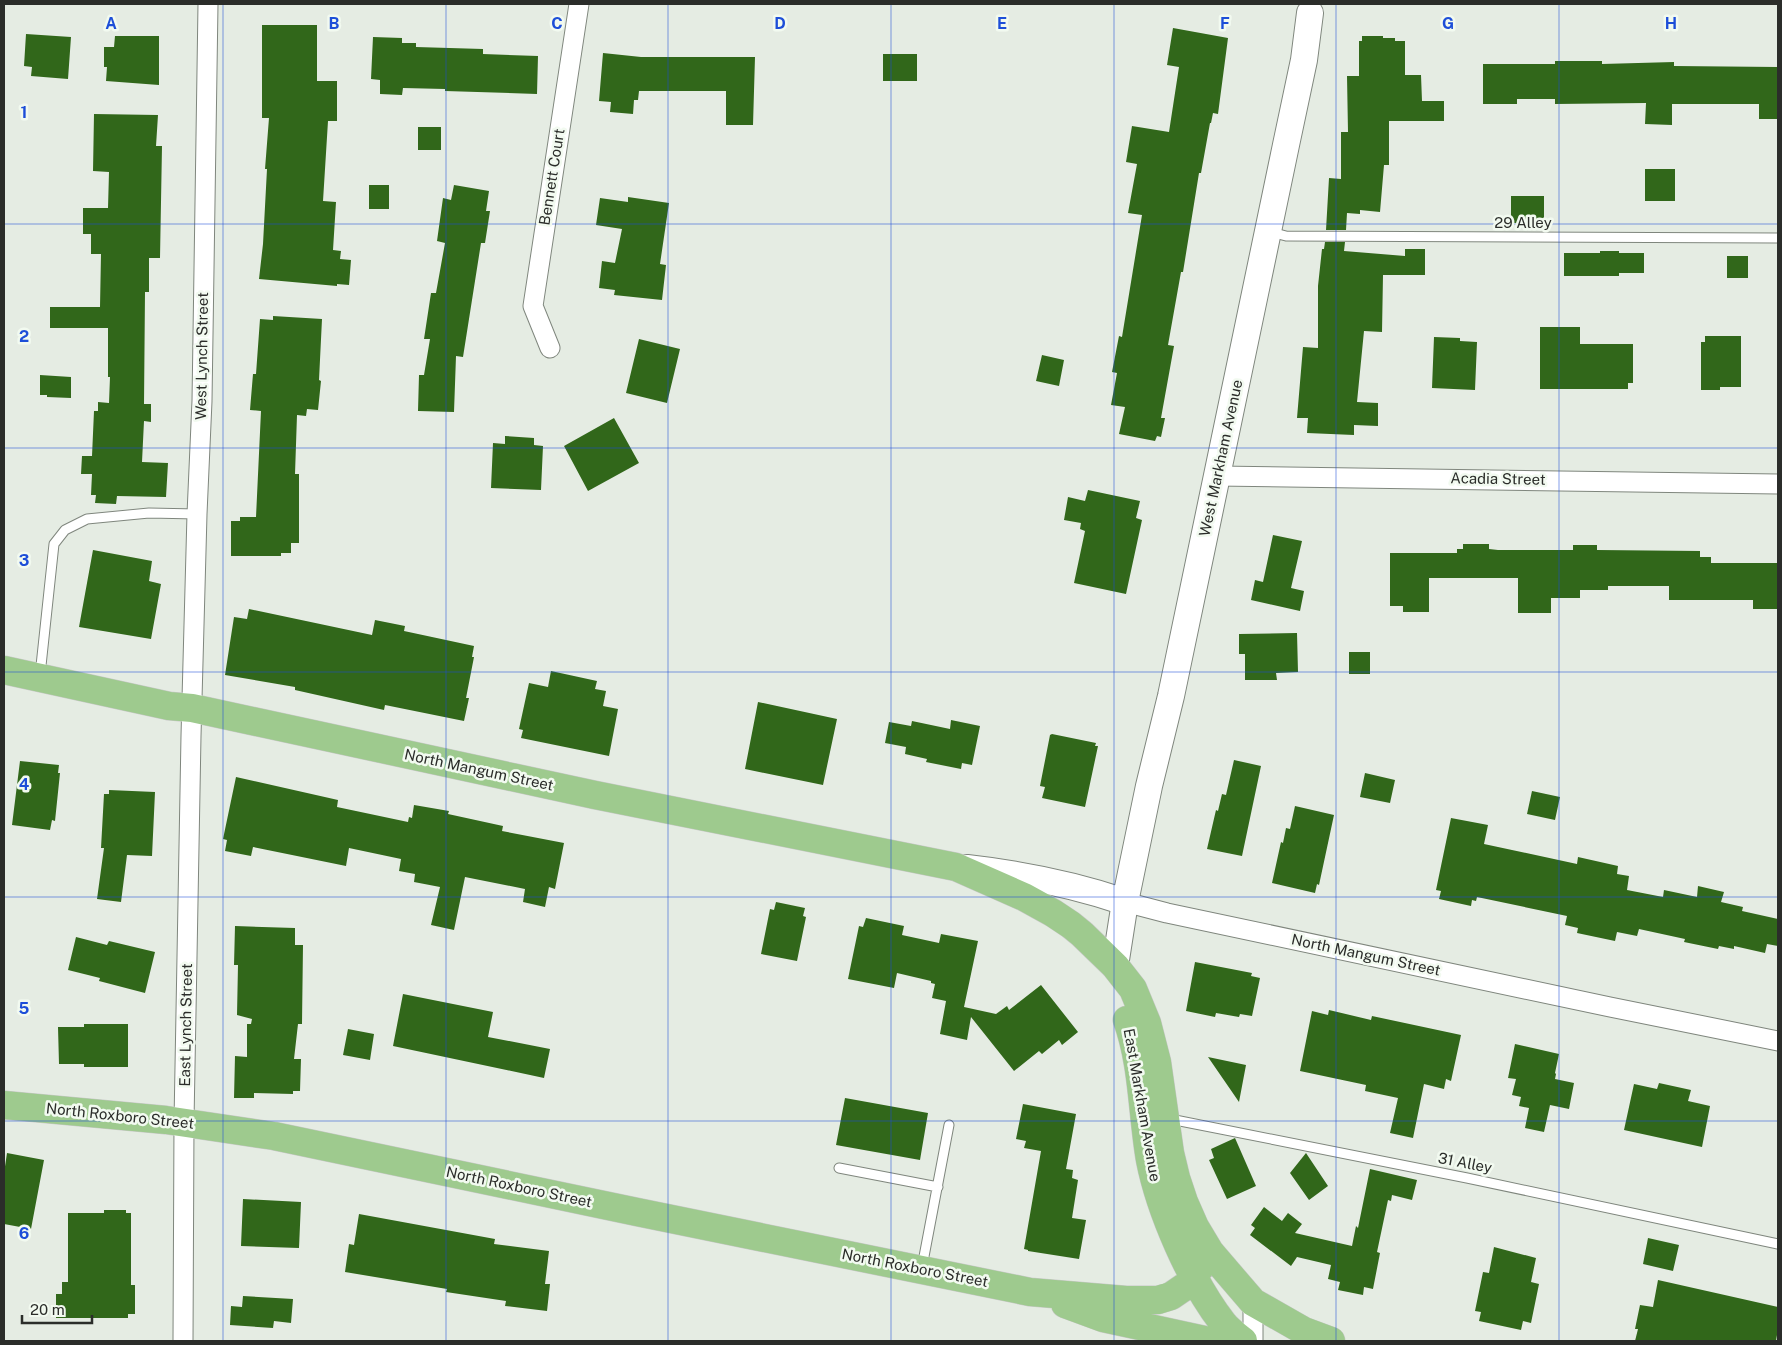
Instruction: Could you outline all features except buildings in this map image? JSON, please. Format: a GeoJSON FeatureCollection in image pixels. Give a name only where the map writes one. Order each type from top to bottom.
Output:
{"type":"FeatureCollection","features":[{"type":"Feature","properties":{"kind":"main road","name":"North Mangum Street"},"geometry":{"type":"LineString","coordinates":[[4,670],[169,706],[192,708],[595,795],[956,867],[1024,898],[1059,917],[1082,934],[1115,966]]}},
{"type":"Feature","properties":{"kind":"main road","name":"East Markham Avenue"},"geometry":{"type":"LineString","coordinates":[[1115,966],[1116,994],[1130,1029],[1138,1068],[1155,1119],[1170,1153],[1184,1202],[1195,1227],[1210,1252],[1253,1302],[1304,1331],[1331,1341]]}},
{"type":"Feature","properties":{"kind":"main road","name":"North Roxboro Street"},"geometry":{"type":"LineString","coordinates":[[4,1105],[184,1122],[274,1136],[1030,1292],[1126,1300],[1158,1300],[1181,1291],[1195,1278],[1210,1252]]}},
{"type":"Feature","properties":{"kind":"main road","name":"East Markham Avenue"},"geometry":{"type":"LineString","coordinates":[[1155,1119],[1150,1160],[1162,1203],[1195,1278],[1224,1324],[1243,1341]]}},
{"type":"Feature","properties":{"kind":"main road","name":"North Roxboro Street"},"geometry":{"type":"LineString","coordinates":[[1030,1292],[1103,1318],[1209,1341]]}},
{"type":"Feature","properties":{"kind":"street","name":"West Lynch Street"},"geometry":{"type":"LineString","coordinates":[[192,708],[202,391],[208,4]]}},
{"type":"Feature","properties":{"kind":"street","name":"Bennett Court"},"geometry":{"type":"LineString","coordinates":[[550,348],[533,306],[579,4]]}},
{"type":"Feature","properties":{"kind":"street","name":"West Markham Avenue"},"geometry":{"type":"LineString","coordinates":[[1125,902],[1218,476],[1304,60],[1310,7]]}},
{"type":"Feature","properties":{"kind":"street","name":"Acadia Street"},"geometry":{"type":"LineString","coordinates":[[1218,476],[1778,484]]}},
{"type":"Feature","properties":{"kind":"street","name":"East Lynch Street"},"geometry":{"type":"LineString","coordinates":[[183,1341],[184,1122],[192,708]]}},
{"type":"Feature","properties":{"kind":"street","name":"North Mangum Street"},"geometry":{"type":"LineString","coordinates":[[956,867],[1000,872],[1098,893],[1167,913],[1778,1041]]}},
{"type":"Feature","properties":{"kind":"street","name":"East Markham Avenue"},"geometry":{"type":"LineString","coordinates":[[1115,966],[1125,902]]}},
{"type":"Feature","properties":{"kind":"street"},"geometry":{"type":"LineString","coordinates":[[1253,1302],[1253,1341]]}},
{"type":"Feature","properties":{"kind":"lane","name":"29 Alley"},"geometry":{"type":"LineString","coordinates":[[1268,231],[1286,236],[1778,238]]}},
{"type":"Feature","properties":{"kind":"lane"},"geometry":{"type":"LineString","coordinates":[[40,678],[54,544],[65,530],[87,519],[149,513],[197,514]]}},
{"type":"Feature","properties":{"kind":"lane","name":"31 Alley"},"geometry":{"type":"LineString","coordinates":[[1155,1119],[1476,1180],[1778,1244]]}},
{"type":"Feature","properties":{"kind":"lane"},"geometry":{"type":"LineString","coordinates":[[921,1269],[938,1187],[948,1125]]}},
{"type":"Feature","properties":{"kind":"lane"},"geometry":{"type":"LineString","coordinates":[[839,1168],[938,1187]]}}]}
